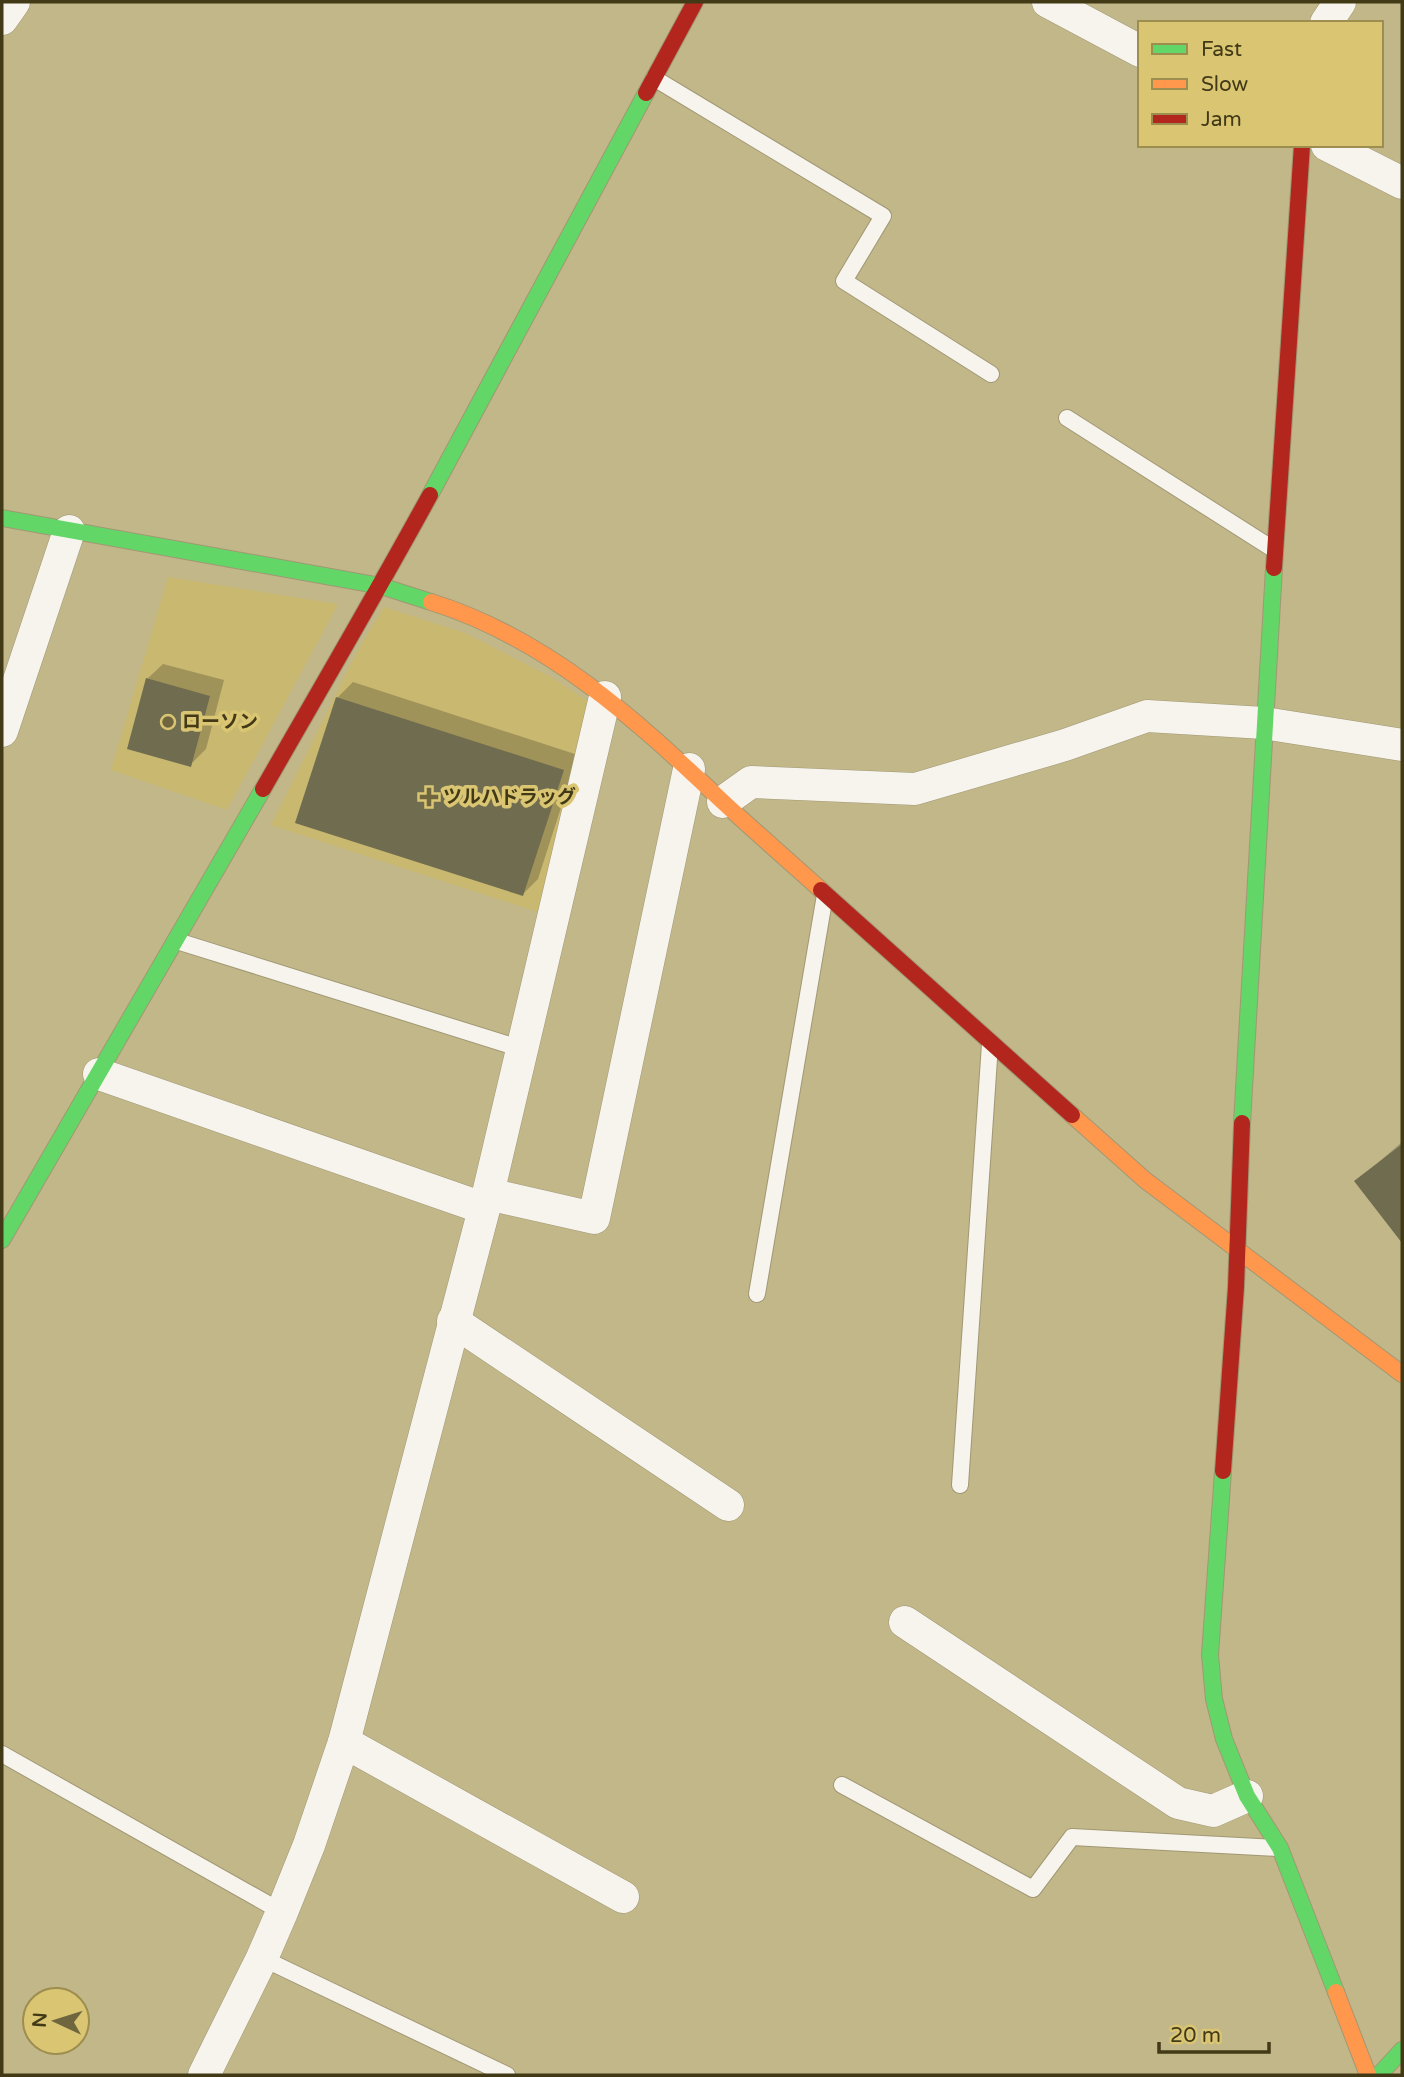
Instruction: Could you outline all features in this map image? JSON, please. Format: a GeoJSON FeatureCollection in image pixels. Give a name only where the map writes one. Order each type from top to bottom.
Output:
{"type":"FeatureCollection","features":[{"type":"Feature","properties":{"kind":"street"},"geometry":{"type":"LineString","coordinates":[[2,19],[13,2]]}},
{"type":"Feature","properties":{"kind":"street"},"geometry":{"type":"LineString","coordinates":[[2,1240],[381,586],[695,2]]}},
{"type":"Feature","properties":{"kind":"street"},"geometry":{"type":"LineString","coordinates":[[1048,2],[1138,50]]}},
{"type":"Feature","properties":{"kind":"street"},"geometry":{"type":"LineString","coordinates":[[1327,21],[1340,2]]}},
{"type":"Feature","properties":{"kind":"street"},"geometry":{"type":"LineString","coordinates":[[1302,147],[1264,723],[1236,1287],[1210,1655],[1214,1699],[1221,1726],[1247,1796],[1280,1848],[1368,2075]]}},
{"type":"Feature","properties":{"kind":"street"},"geometry":{"type":"LineString","coordinates":[[1331,147],[1402,183]]}},
{"type":"Feature","properties":{"kind":"street"},"geometry":{"type":"LineString","coordinates":[[2,518],[381,586],[448,607],[523,640],[605,697],[689,768],[723,802],[1145,1180],[1402,1374]]}},
{"type":"Feature","properties":{"kind":"street"},"geometry":{"type":"LineString","coordinates":[[2,731],[69,531]]}},
{"type":"Feature","properties":{"kind":"street"},"geometry":{"type":"LineString","coordinates":[[204,2075],[282,1912],[309,1845],[344,1742],[485,1201],[605,697]]}},
{"type":"Feature","properties":{"kind":"street"},"geometry":{"type":"LineString","coordinates":[[723,802],[751,782],[915,789],[1065,745],[1147,716],[1264,723],[1402,745]]}},
{"type":"Feature","properties":{"kind":"street"},"geometry":{"type":"LineString","coordinates":[[99,1074],[485,1201],[594,1218],[689,768]]}},
{"type":"Feature","properties":{"kind":"street"},"geometry":{"type":"LineString","coordinates":[[453,1321],[728,1504]]}},
{"type":"Feature","properties":{"kind":"street"},"geometry":{"type":"LineString","coordinates":[[905,1622],[1178,1803],[1213,1811],[1247,1796]]}},
{"type":"Feature","properties":{"kind":"street"},"geometry":{"type":"LineString","coordinates":[[344,1742],[622,1897]]}},
{"type":"Feature","properties":{"kind":"street"},"geometry":{"type":"LineString","coordinates":[[1379,2075],[1402,2050]]}},
{"type":"Feature","properties":{"kind":"lane"},"geometry":{"type":"LineString","coordinates":[[654,78],[883,216],[844,281],[991,374]]}},
{"type":"Feature","properties":{"kind":"lane"},"geometry":{"type":"LineString","coordinates":[[1067,418],[1275,550]]}},
{"type":"Feature","properties":{"kind":"lane"},"geometry":{"type":"LineString","coordinates":[[757,1294],[825,892]]}},
{"type":"Feature","properties":{"kind":"lane"},"geometry":{"type":"LineString","coordinates":[[177,941],[522,1049]]}},
{"type":"Feature","properties":{"kind":"lane"},"geometry":{"type":"LineString","coordinates":[[960,1485],[990,1041]]}},
{"type":"Feature","properties":{"kind":"lane"},"geometry":{"type":"LineString","coordinates":[[2,1754],[282,1912]]}},
{"type":"Feature","properties":{"kind":"lane"},"geometry":{"type":"LineString","coordinates":[[842,1785],[1033,1889],[1072,1837],[1280,1848]]}},
{"type":"Feature","properties":{"kind":"lane"},"geometry":{"type":"LineString","coordinates":[[262,1958],[507,2075]]}},
{"type":"Feature","properties":{"kind":"shaded area"},"geometry":{"type":"Polygon","coordinates":[[[168,577],[338,604],[227,810],[111,770],[168,577]]]}},
{"type":"Feature","properties":{"kind":"shaded area"},"geometry":{"type":"Polygon","coordinates":[[[384,607],[465,633],[551,677],[590,703],[538,912],[271,825],[357,652],[384,607]]]}},
{"type":"Feature","properties":{"kind":"building","name":"ローソン"},"geometry":{"type":"Polygon","coordinates":[[[146,678],[210,696],[191,767],[127,749],[146,678]]]}},
{"type":"Feature","properties":{"kind":"building","name":"ツルハドラッグ"},"geometry":{"type":"Polygon","coordinates":[[[336,697],[564,770],[523,896],[295,823],[336,697]]]}},
{"type":"Feature","properties":{"kind":"building"},"geometry":{"type":"Polygon","coordinates":[[[1401,1145],[1402,1147],[1402,1243],[1354,1181],[1401,1145]]]}},
{"type":"Feature","properties":{"kind":"traffic: fast"},"geometry":{"type":"LineString","coordinates":[[430,495],[646,93]]}},
{"type":"Feature","properties":{"kind":"traffic: fast"},"geometry":{"type":"LineString","coordinates":[[2,518],[381,586],[431,602]]}},
{"type":"Feature","properties":{"kind":"traffic: fast"},"geometry":{"type":"LineString","coordinates":[[1242,1123],[1274,568]]}},
{"type":"Feature","properties":{"kind":"traffic: fast"},"geometry":{"type":"LineString","coordinates":[[2,1240],[263,789]]}},
{"type":"Feature","properties":{"kind":"traffic: fast"},"geometry":{"type":"LineString","coordinates":[[1223,1471],[1210,1655],[1214,1699],[1224,1739],[1247,1796],[1280,1848],[1336,1992]]}},
{"type":"Feature","properties":{"kind":"traffic: fast"},"geometry":{"type":"LineString","coordinates":[[1379,2075],[1402,2050]]}},
{"type":"Feature","properties":{"kind":"traffic: slow"},"geometry":{"type":"LineString","coordinates":[[431,602],[513,637],[587,684],[656,740],[821,890]]}},
{"type":"Feature","properties":{"kind":"traffic: slow"},"geometry":{"type":"LineString","coordinates":[[1072,1115],[1145,1180],[1402,1374]]}},
{"type":"Feature","properties":{"kind":"traffic: slow"},"geometry":{"type":"LineString","coordinates":[[1336,1992],[1368,2075]]}},
{"type":"Feature","properties":{"kind":"traffic: jam"},"geometry":{"type":"LineString","coordinates":[[646,93],[695,2]]}},
{"type":"Feature","properties":{"kind":"traffic: jam"},"geometry":{"type":"LineString","coordinates":[[1274,568],[1302,147]]}},
{"type":"Feature","properties":{"kind":"traffic: jam"},"geometry":{"type":"LineString","coordinates":[[263,789],[430,495]]}},
{"type":"Feature","properties":{"kind":"traffic: jam"},"geometry":{"type":"LineString","coordinates":[[821,890],[1072,1115]]}},
{"type":"Feature","properties":{"kind":"traffic: jam"},"geometry":{"type":"LineString","coordinates":[[1223,1471],[1236,1287],[1242,1123]]}},
{"type":"Feature","properties":{"kind":"place","name":"ローソン"},"geometry":{"type":"Point","coordinates":[168,722]}},
{"type":"Feature","properties":{"kind":"place","name":"ツルハドラッグ"},"geometry":{"type":"Point","coordinates":[429,797]}}]}
